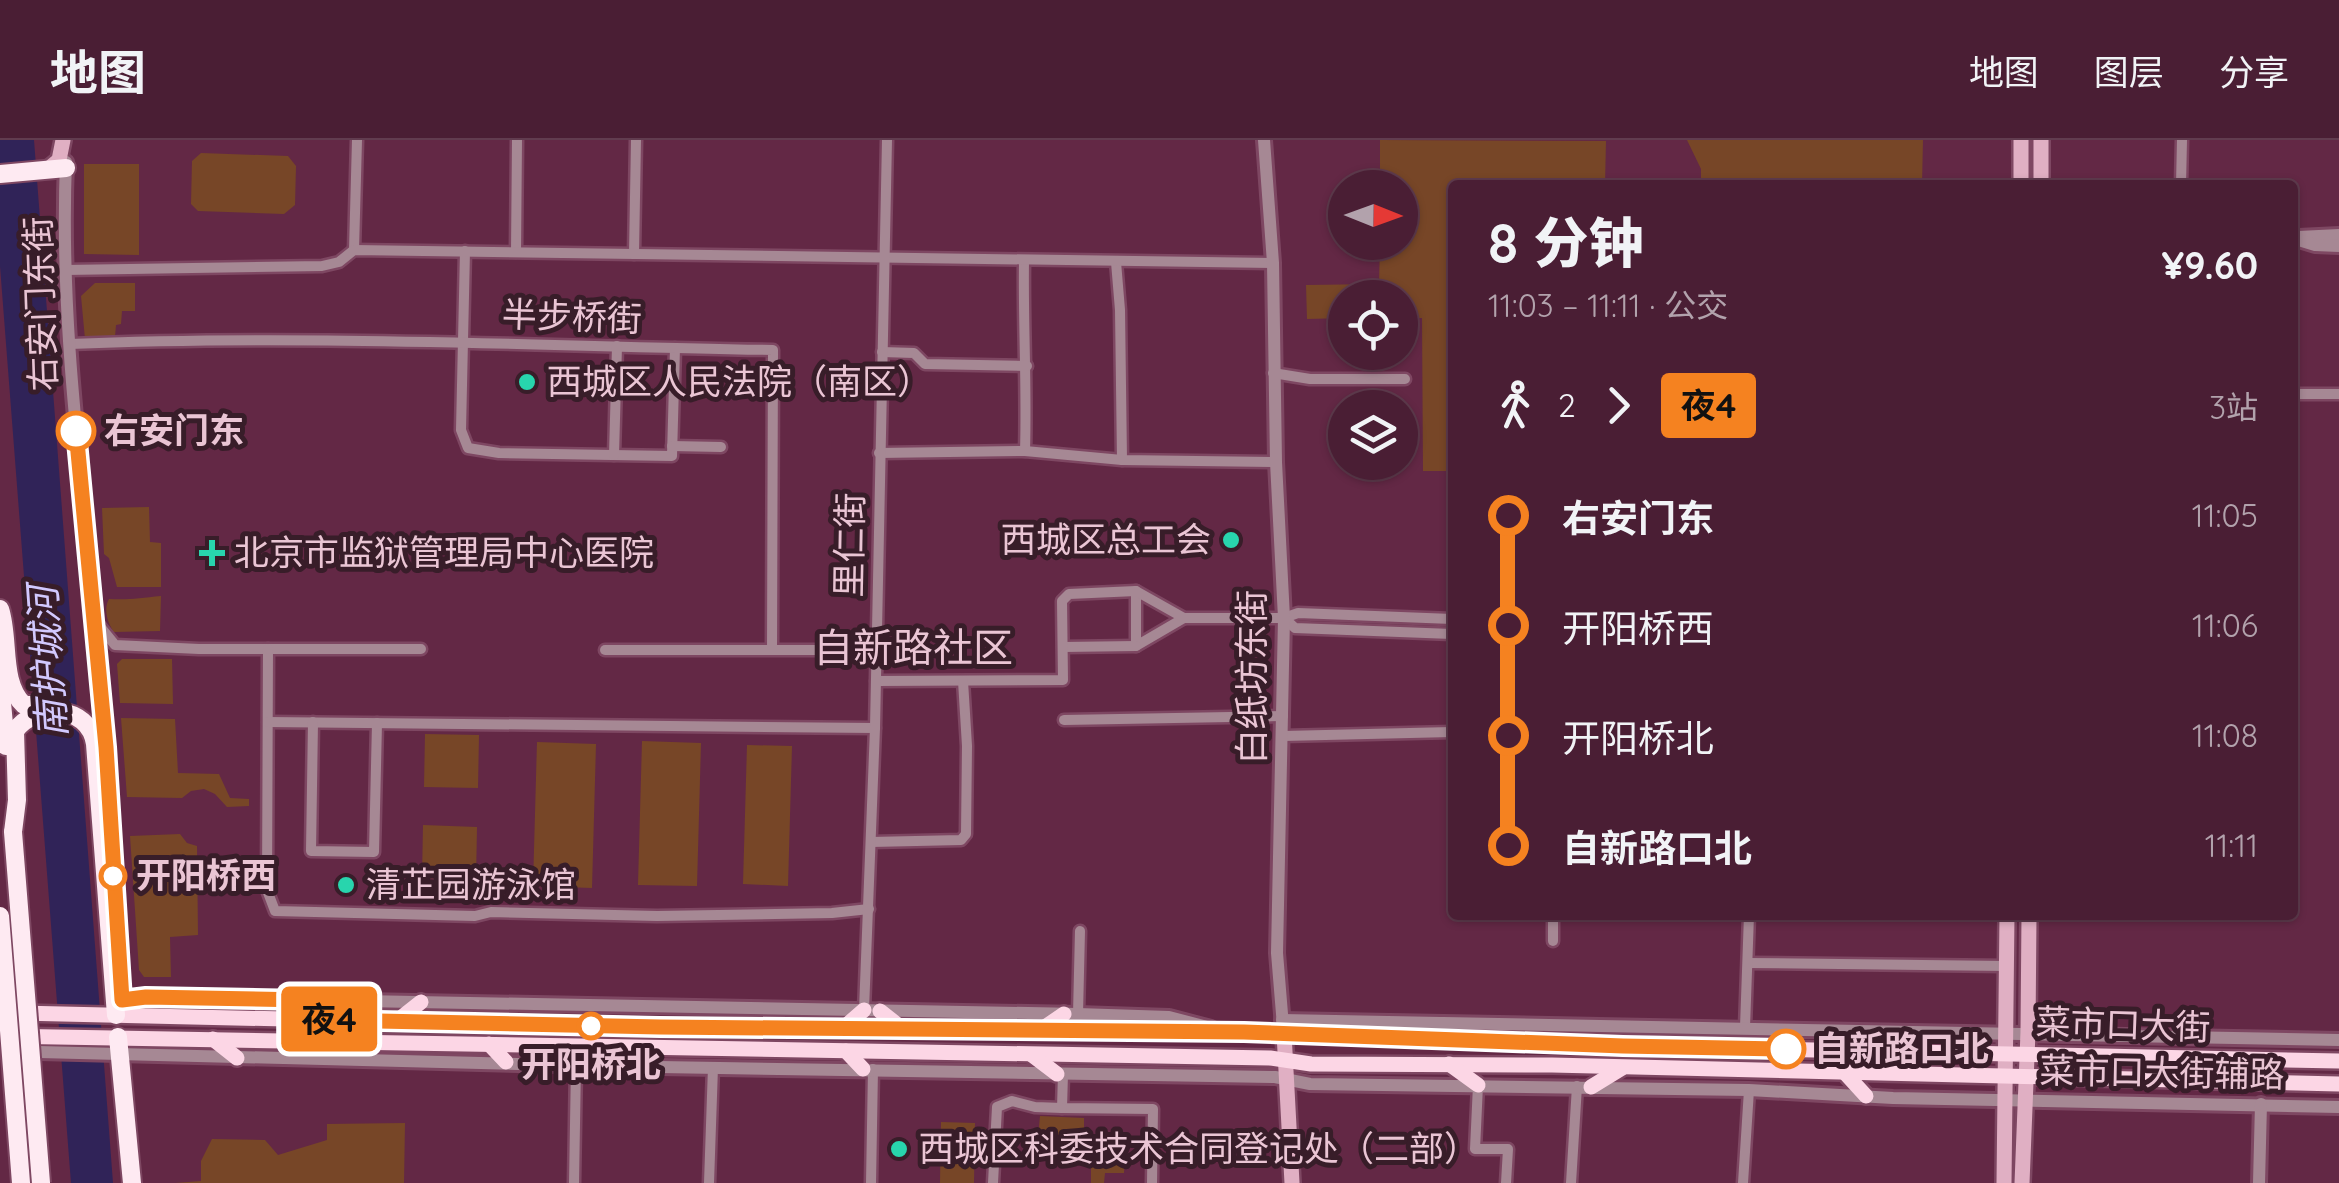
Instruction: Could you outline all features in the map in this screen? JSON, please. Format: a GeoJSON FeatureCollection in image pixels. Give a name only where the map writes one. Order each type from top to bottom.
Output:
{"type":"FeatureCollection","features":[{"type":"Feature","properties":{"kind":"highway"},"geometry":{"type":"LineString","coordinates":[[0,177],[53,172]]}},
{"type":"Feature","properties":{"kind":"highway"},"geometry":{"type":"LineString","coordinates":[[0,609],[10,687],[25,712]]}},
{"type":"Feature","properties":{"kind":"highway"},"geometry":{"type":"LineString","coordinates":[[0,681],[40,1183]]}},
{"type":"Feature","properties":{"kind":"highway"},"geometry":{"type":"LineString","coordinates":[[25,712],[96,716],[106,747]]}},
{"type":"Feature","properties":{"kind":"highway"},"geometry":{"type":"LineString","coordinates":[[14,832],[13,738],[25,712]]}},
{"type":"Feature","properties":{"kind":"highway"},"geometry":{"type":"LineString","coordinates":[[85,713],[96,744],[117,1011]]}},
{"type":"Feature","properties":{"kind":"highway"},"geometry":{"type":"LineString","coordinates":[[0,916],[21,1183]]}},
{"type":"Feature","properties":{"kind":"highway"},"geometry":{"type":"LineString","coordinates":[[117,1046],[135,1183]]}},
{"type":"Feature","properties":{"kind":"main road"},"geometry":{"type":"LineString","coordinates":[[53,172],[65,140]]}},
{"type":"Feature","properties":{"kind":"main road"},"geometry":{"type":"LineString","coordinates":[[2021,140],[2021,180]]}},
{"type":"Feature","properties":{"kind":"main road"},"geometry":{"type":"LineString","coordinates":[[2041,140],[2041,180]]}},
{"type":"Feature","properties":{"kind":"main road"},"geometry":{"type":"LineString","coordinates":[[2004,1183],[2008,920]]}},
{"type":"Feature","properties":{"kind":"main road"},"geometry":{"type":"LineString","coordinates":[[2022,1183],[2029,920]]}},
{"type":"Feature","properties":{"kind":"main road"},"geometry":{"type":"LineString","coordinates":[[305,1000],[330,1020]]}},
{"type":"Feature","properties":{"kind":"main road"},"geometry":{"type":"LineString","coordinates":[[396,1021],[421,1002]]}},
{"type":"Feature","properties":{"kind":"main road"},"geometry":{"type":"LineString","coordinates":[[842,1029],[872,1010],[903,1029]]}},
{"type":"Feature","properties":{"kind":"main road","name":"菜市口大街"},"geometry":{"type":"LineString","coordinates":[[0,1012],[117,1011],[330,1020],[842,1029],[1223,1031],[1283,1026],[1623,1046],[2339,1061]]}},
{"type":"Feature","properties":{"kind":"main road"},"geometry":{"type":"LineString","coordinates":[[1039,1031],[1071,1014]]}},
{"type":"Feature","properties":{"kind":"main road"},"geometry":{"type":"LineString","coordinates":[[1283,1026],[1292,1183]]}},
{"type":"Feature","properties":{"kind":"main road","name":"菜市口大街"},"geometry":{"type":"LineString","coordinates":[[0,1036],[38,1044],[117,1046],[212,1038],[1032,1055],[1288,1069],[1311,1064],[1450,1064],[2339,1084]]}},
{"type":"Feature","properties":{"kind":"main road"},"geometry":{"type":"LineString","coordinates":[[212,1038],[237,1058]]}},
{"type":"Feature","properties":{"kind":"main road"},"geometry":{"type":"LineString","coordinates":[[489,1044],[506,1062]]}},
{"type":"Feature","properties":{"kind":"main road"},"geometry":{"type":"LineString","coordinates":[[846,1052],[872,1070],[895,1052]]}},
{"type":"Feature","properties":{"kind":"main road"},"geometry":{"type":"LineString","coordinates":[[1032,1055],[1060,1074]]}},
{"type":"Feature","properties":{"kind":"main road"},"geometry":{"type":"LineString","coordinates":[[1450,1064],[1478,1085]]}},
{"type":"Feature","properties":{"kind":"main road"},"geometry":{"type":"LineString","coordinates":[[1584,1086],[1624,1067]]}},
{"type":"Feature","properties":{"kind":"main road"},"geometry":{"type":"LineString","coordinates":[[1845,1073],[1866,1096]]}},
{"type":"Feature","properties":{"kind":"street"},"geometry":{"type":"LineString","coordinates":[[354,250],[356,140]]}},
{"type":"Feature","properties":{"kind":"street"},"geometry":{"type":"LineString","coordinates":[[516,252],[517,140]]}},
{"type":"Feature","properties":{"kind":"street"},"geometry":{"type":"LineString","coordinates":[[634,254],[636,140]]}},
{"type":"Feature","properties":{"kind":"street","name":"里仁街"},"geometry":{"type":"LineString","coordinates":[[872,1010],[869,908],[887,140]]}},
{"type":"Feature","properties":{"kind":"street","name":"白纸坊东街"},"geometry":{"type":"LineString","coordinates":[[1264,140],[1273,264],[1273,373],[1284,618],[1277,954],[1283,1026]]}},
{"type":"Feature","properties":{"kind":"street"},"geometry":{"type":"LineString","coordinates":[[2181,180],[2182,140]]}},
{"type":"Feature","properties":{"kind":"street","name":"右安门东街"},"geometry":{"type":"LineString","coordinates":[[53,172],[106,747],[117,1046]]}},
{"type":"Feature","properties":{"kind":"street"},"geometry":{"type":"LineString","coordinates":[[2298,237],[2339,235]]}},
{"type":"Feature","properties":{"kind":"street"},"geometry":{"type":"LineString","coordinates":[[2298,239],[2339,246]]}},
{"type":"Feature","properties":{"kind":"street","name":"半步桥街"},"geometry":{"type":"LineString","coordinates":[[64,270],[322,266],[339,262],[354,250],[1273,264]]}},
{"type":"Feature","properties":{"kind":"street"},"geometry":{"type":"LineString","coordinates":[[465,250],[461,430],[468,448],[499,453],[672,456],[675,348]]}},
{"type":"Feature","properties":{"kind":"street"},"geometry":{"type":"LineString","coordinates":[[1024,261],[1025,451]]}},
{"type":"Feature","properties":{"kind":"street"},"geometry":{"type":"LineString","coordinates":[[1116,262],[1122,460]]}},
{"type":"Feature","properties":{"kind":"street","name":"半步桥街"},"geometry":{"type":"LineString","coordinates":[[70,344],[142,340],[464,341],[772,350],[772,649]]}},
{"type":"Feature","properties":{"kind":"street"},"geometry":{"type":"LineString","coordinates":[[614,455],[617,346]]}},
{"type":"Feature","properties":{"kind":"street"},"geometry":{"type":"LineString","coordinates":[[882,352],[914,353],[925,364],[1027,366]]}},
{"type":"Feature","properties":{"kind":"street"},"geometry":{"type":"LineString","coordinates":[[1273,373],[1310,379],[1404,379]]}},
{"type":"Feature","properties":{"kind":"street"},"geometry":{"type":"LineString","coordinates":[[2298,394],[2339,394]]}},
{"type":"Feature","properties":{"kind":"street"},"geometry":{"type":"LineString","coordinates":[[672,446],[720,448]]}},
{"type":"Feature","properties":{"kind":"street"},"geometry":{"type":"LineString","coordinates":[[878,453],[1025,451],[1122,460],[1276,462]]}},
{"type":"Feature","properties":{"kind":"street"},"geometry":{"type":"LineString","coordinates":[[876,682],[1064,680],[1062,601],[1066,596],[1136,592],[1184,618],[1284,618],[1298,613],[1448,619]]}},
{"type":"Feature","properties":{"kind":"street"},"geometry":{"type":"LineString","coordinates":[[1136,592],[1136,646]]}},
{"type":"Feature","properties":{"kind":"street"},"geometry":{"type":"LineString","coordinates":[[92,596],[98,625],[116,645],[421,648]]}},
{"type":"Feature","properties":{"kind":"street"},"geometry":{"type":"LineString","coordinates":[[1063,648],[1136,646],[1184,618]]}},
{"type":"Feature","properties":{"kind":"street"},"geometry":{"type":"LineString","coordinates":[[1284,618],[1294,628],[1448,634]]}},
{"type":"Feature","properties":{"kind":"street"},"geometry":{"type":"LineString","coordinates":[[99,677],[105,659],[116,645]]}},
{"type":"Feature","properties":{"kind":"street"},"geometry":{"type":"LineString","coordinates":[[268,649],[267,890],[274,911],[657,916],[832,913],[869,908]]}},
{"type":"Feature","properties":{"kind":"street"},"geometry":{"type":"LineString","coordinates":[[605,650],[876,650]]}},
{"type":"Feature","properties":{"kind":"street"},"geometry":{"type":"LineString","coordinates":[[871,842],[964,837],[963,681]]}},
{"type":"Feature","properties":{"kind":"street"},"geometry":{"type":"LineString","coordinates":[[1064,720],[1283,716]]}},
{"type":"Feature","properties":{"kind":"street"},"geometry":{"type":"LineString","coordinates":[[268,722],[875,728]]}},
{"type":"Feature","properties":{"kind":"street"},"geometry":{"type":"LineString","coordinates":[[313,722],[311,851],[374,852],[377,723]]}},
{"type":"Feature","properties":{"kind":"street"},"geometry":{"type":"LineString","coordinates":[[1282,736],[1448,732]]}},
{"type":"Feature","properties":{"kind":"street"},"geometry":{"type":"LineString","coordinates":[[1553,920],[1553,941]]}},
{"type":"Feature","properties":{"kind":"street"},"geometry":{"type":"LineString","coordinates":[[1745,1027],[1748,920]]}},
{"type":"Feature","properties":{"kind":"street"},"geometry":{"type":"LineString","coordinates":[[1071,1014],[1080,931]]}},
{"type":"Feature","properties":{"kind":"street"},"geometry":{"type":"LineString","coordinates":[[1748,963],[2006,966]]}},
{"type":"Feature","properties":{"kind":"street"},"geometry":{"type":"LineString","coordinates":[[117,1011],[146,997],[872,1010],[1169,1016],[1223,1031]]}},
{"type":"Feature","properties":{"kind":"street","name":"菜市口大街辅路"},"geometry":{"type":"LineString","coordinates":[[1283,1026],[1745,1027],[2339,1040]]}},
{"type":"Feature","properties":{"kind":"street"},"geometry":{"type":"LineString","coordinates":[[0,1051],[38,1044]]}},
{"type":"Feature","properties":{"kind":"street","name":"菜市口大街辅路"},"geometry":{"type":"LineString","coordinates":[[117,1046],[237,1058],[1060,1074],[1288,1069],[1310,1084],[1584,1086],[2004,1101],[2339,1106]]}},
{"type":"Feature","properties":{"kind":"street"},"geometry":{"type":"LineString","coordinates":[[574,1183],[576,1065]]}},
{"type":"Feature","properties":{"kind":"street"},"geometry":{"type":"LineString","coordinates":[[709,1183],[713,1067]]}},
{"type":"Feature","properties":{"kind":"street"},"geometry":{"type":"LineString","coordinates":[[871,1183],[872,1070]]}},
{"type":"Feature","properties":{"kind":"street"},"geometry":{"type":"LineString","coordinates":[[1060,1074],[1062,1108]]}},
{"type":"Feature","properties":{"kind":"street"},"geometry":{"type":"LineString","coordinates":[[1478,1085],[1475,1149],[1508,1149],[1506,1183]]}},
{"type":"Feature","properties":{"kind":"street"},"geometry":{"type":"LineString","coordinates":[[1571,1183],[1584,1086]]}},
{"type":"Feature","properties":{"kind":"street"},"geometry":{"type":"LineString","coordinates":[[1743,1183],[1749,1090]]}},
{"type":"Feature","properties":{"kind":"street"},"geometry":{"type":"LineString","coordinates":[[993,1183],[997,1107],[1012,1101],[1034,1107],[1153,1109],[1152,1183]]}},
{"type":"Feature","properties":{"kind":"street"},"geometry":{"type":"LineString","coordinates":[[2259,1183],[2264,1104]]}},
{"type":"Feature","properties":{"kind":"street"},"geometry":{"type":"LineString","coordinates":[[2264,1104],[2267,1183]]}},
{"type":"Feature","properties":{"kind":"shaded area"},"geometry":{"type":"Polygon","coordinates":[[[1380,140],[1606,141],[1605,180],[1448,180],[1448,471],[1423,471],[1422,318],[1418,318],[1418,280],[1379,280],[1380,260],[1418,260],[1418,170],[1380,170],[1380,140]]]}},
{"type":"Feature","properties":{"kind":"shaded area"},"geometry":{"type":"Polygon","coordinates":[[[1687,140],[1923,140],[1922,180],[1701,180],[1701,169],[1687,140]]]}},
{"type":"Feature","properties":{"kind":"shaded area"},"geometry":{"type":"Polygon","coordinates":[[[201,153],[288,156],[296,166],[295,205],[284,214],[198,211],[191,204],[192,161],[201,153]]]}},
{"type":"Feature","properties":{"kind":"shaded area"},"geometry":{"type":"Polygon","coordinates":[[[84,164],[139,164],[139,255],[84,254],[84,164]]]}},
{"type":"Feature","properties":{"kind":"shaded area"},"geometry":{"type":"Polygon","coordinates":[[[95,283],[135,283],[135,311],[122,311],[115,337],[85,339],[81,296],[95,283]]]}},
{"type":"Feature","properties":{"kind":"shaded area"},"geometry":{"type":"Polygon","coordinates":[[[1306,285],[1328,285],[1328,318],[1307,319],[1306,285]]]}},
{"type":"Feature","properties":{"kind":"shaded area"},"geometry":{"type":"Polygon","coordinates":[[[149,507],[150,542],[161,543],[161,587],[117,587],[109,558],[104,554],[102,508],[149,507]]]}},
{"type":"Feature","properties":{"kind":"shaded area"},"geometry":{"type":"Polygon","coordinates":[[[161,596],[160,631],[114,632],[107,616],[109,599],[161,596]]]}},
{"type":"Feature","properties":{"kind":"shaded area"},"geometry":{"type":"Polygon","coordinates":[[[122,659],[172,659],[173,704],[120,703],[117,664],[122,659]]]}},
{"type":"Feature","properties":{"kind":"shaded area"},"geometry":{"type":"Polygon","coordinates":[[[121,718],[175,719],[178,773],[219,774],[230,798],[249,799],[249,806],[227,807],[204,789],[191,791],[182,798],[127,797],[121,718]]]}},
{"type":"Feature","properties":{"kind":"shaded area"},"geometry":{"type":"Polygon","coordinates":[[[425,734],[479,735],[478,788],[424,787],[425,734]]]}},
{"type":"Feature","properties":{"kind":"shaded area"},"geometry":{"type":"Polygon","coordinates":[[[642,741],[701,743],[697,886],[638,885],[642,741]]]}},
{"type":"Feature","properties":{"kind":"shaded area"},"geometry":{"type":"Polygon","coordinates":[[[537,742],[596,744],[592,888],[533,886],[537,742]]]}},
{"type":"Feature","properties":{"kind":"shaded area"},"geometry":{"type":"Polygon","coordinates":[[[747,745],[792,746],[788,886],[743,884],[747,745]]]}},
{"type":"Feature","properties":{"kind":"shaded area"},"geometry":{"type":"Polygon","coordinates":[[[423,825],[477,827],[476,879],[422,878],[423,825]]]}},
{"type":"Feature","properties":{"kind":"shaded area"},"geometry":{"type":"Polygon","coordinates":[[[180,834],[187,843],[197,846],[198,935],[170,937],[171,977],[144,977],[139,970],[130,836],[180,834]]]}},
{"type":"Feature","properties":{"kind":"shaded area"},"geometry":{"type":"Polygon","coordinates":[[[1040,1116],[1084,1118],[1084,1147],[1079,1147],[1079,1139],[1066,1139],[1062,1132],[1057,1139],[1043,1139],[1042,1147],[1037,1147],[1040,1116]]]}},
{"type":"Feature","properties":{"kind":"shaded area"},"geometry":{"type":"Polygon","coordinates":[[[941,1122],[975,1123],[974,1183],[940,1183],[941,1122]]]}},
{"type":"Feature","properties":{"kind":"shaded area"},"geometry":{"type":"Polygon","coordinates":[[[405,1123],[404,1183],[175,1183],[201,1181],[201,1161],[212,1139],[265,1140],[278,1155],[327,1140],[327,1124],[405,1123]]]}},
{"type":"Feature","properties":{"kind":"shaded area"},"geometry":{"type":"Polygon","coordinates":[[[1091,1142],[1129,1142],[1129,1147],[1125,1147],[1124,1173],[1105,1173],[1104,1183],[1091,1183],[1091,1142]]]}},
{"type":"Feature","properties":{"kind":"water","name":"南护城河"},"geometry":{"type":"Polygon","coordinates":[[[0,140],[34,140],[113,1183],[71,1183],[0,266],[0,140]]]}},
{"type":"Feature","properties":{"kind":"bus line","name":"夜4"},"geometry":{"type":"LineString","coordinates":[[76,431],[106,747],[122,1000],[305,1000],[330,1020],[1244,1032],[1786,1049]]}},
{"type":"Feature","properties":{"kind":"place","name":"西城区人民法院（南区）"},"geometry":{"type":"Point","coordinates":[527,382]}},
{"type":"Feature","properties":{"kind":"place","name":"右安门东"},"geometry":{"type":"Point","coordinates":[76,431]}},
{"type":"Feature","properties":{"kind":"place","name":"西城区总工会"},"geometry":{"type":"Point","coordinates":[1231,540]}},
{"type":"Feature","properties":{"kind":"place","name":"北京市监狱管理局中心医院"},"geometry":{"type":"Point","coordinates":[212,553]}},
{"type":"Feature","properties":{"kind":"place","name":"开阳桥西"},"geometry":{"type":"Point","coordinates":[113,876]}},
{"type":"Feature","properties":{"kind":"place","name":"清芷园游泳馆"},"geometry":{"type":"Point","coordinates":[346,885]}},
{"type":"Feature","properties":{"kind":"place","name":"开阳桥北"},"geometry":{"type":"Point","coordinates":[591,1026]}},
{"type":"Feature","properties":{"kind":"place","name":"自新路口北"},"geometry":{"type":"Point","coordinates":[1786,1049]}},
{"type":"Feature","properties":{"kind":"place","name":"西城区科委技术合同登记处（二部）"},"geometry":{"type":"Point","coordinates":[899,1149]}},
{"type":"Feature","properties":{"kind":"district","name":"自新路社区"},"geometry":{"type":"Point","coordinates":[913,648]}}]}
